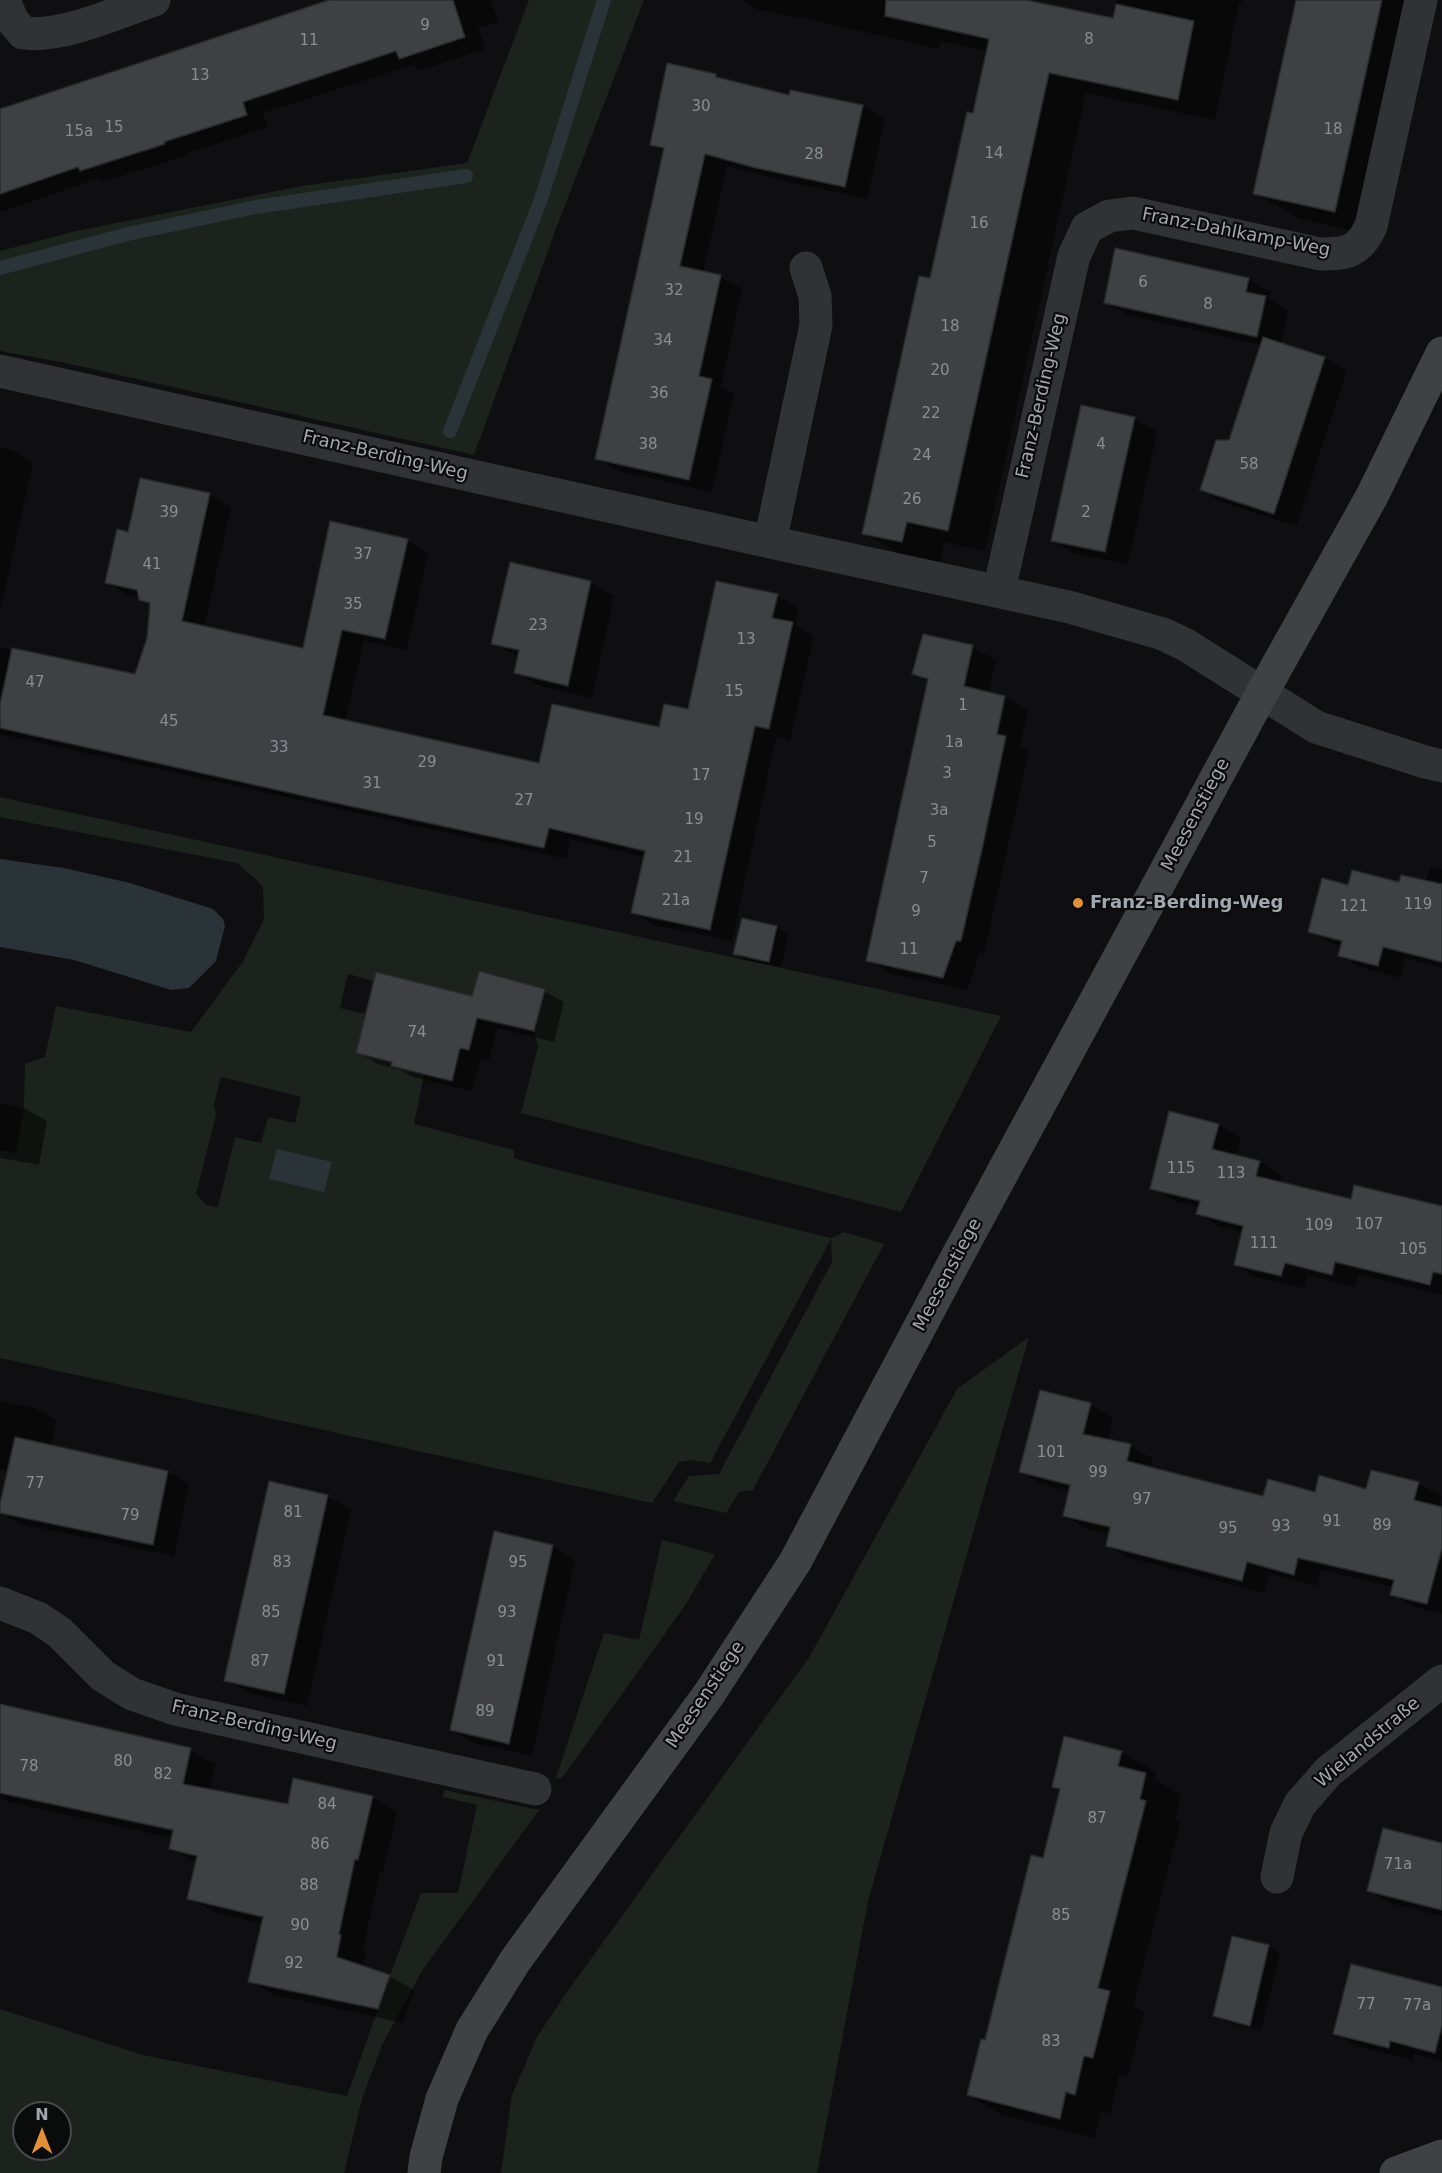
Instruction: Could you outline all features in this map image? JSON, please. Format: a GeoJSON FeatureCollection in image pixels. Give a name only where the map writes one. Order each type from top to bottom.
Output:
{"type":"FeatureCollection","features":[{"type":"Feature","properties":{"kind":"street"},"geometry":{"type":"LineString","coordinates":[[4,0],[12,20],[23,33],[40,35],[65,30],[154,0]]}},
{"type":"Feature","properties":{"kind":"street","name":"Franz-Dahlkamp-Weg"},"geometry":{"type":"LineString","coordinates":[[1108,216],[1133,213],[1320,254],[1340,254],[1356,248],[1366,238],[1371,226],[1421,0]]}},
{"type":"Feature","properties":{"kind":"street","name":"Franz-Berding-Weg"},"geometry":{"type":"LineString","coordinates":[[999,591],[1074,256],[1087,228],[1108,216]]}},
{"type":"Feature","properties":{"kind":"street"},"geometry":{"type":"LineString","coordinates":[[770,542],[816,325],[815,297],[806,268]]}},
{"type":"Feature","properties":{"kind":"street","name":"Meesenstiege"},"geometry":{"type":"LineString","coordinates":[[424,2173],[426,2157],[442,2099],[472,2030],[515,1961],[709,1694],[795,1562],[1262,693],[1372,496],[1442,353]]}},
{"type":"Feature","properties":{"kind":"street","name":"Franz-Berding-Weg"},"geometry":{"type":"LineString","coordinates":[[0,371],[1069,606],[1163,634],[1186,645],[1262,693]]}},
{"type":"Feature","properties":{"kind":"street"},"geometry":{"type":"LineString","coordinates":[[1262,693],[1316,727],[1442,766]]}},
{"type":"Feature","properties":{"kind":"street","name":"Franz-Berding-Weg"},"geometry":{"type":"LineString","coordinates":[[0,1603],[38,1618],[59,1632],[103,1676],[132,1694],[175,1709],[535,1789]]}},
{"type":"Feature","properties":{"kind":"street","name":"Wielandstraße"},"geometry":{"type":"LineString","coordinates":[[1277,1877],[1286,1833],[1300,1804],[1329,1772],[1442,1681]]}},
{"type":"Feature","properties":{"kind":"street"},"geometry":{"type":"LineString","coordinates":[[1396,2173],[1442,2156]]}},
{"type":"Feature","properties":{"kind":"shaded area"},"geometry":{"type":"Polygon","coordinates":[[[529,0],[644,0],[554,234],[474,455],[66,363],[0,351],[0,251],[76,231],[302,186],[467,163],[529,0]]]}},
{"type":"Feature","properties":{"kind":"shaded area"},"geometry":{"type":"Polygon","coordinates":[[[0,797],[1001,1016],[901,1212],[521,1113],[538,1047],[534,1031],[545,988],[479,971],[472,996],[376,972],[374,981],[348,974],[340,1008],[365,1014],[356,1053],[392,1062],[391,1066],[424,1074],[414,1124],[514,1150],[514,1158],[531,1163],[831,1238],[844,1232],[884,1244],[753,1490],[739,1492],[726,1513],[673,1501],[689,1476],[719,1474],[832,1262],[831,1239],[710,1463],[690,1460],[679,1462],[652,1503],[0,1358],[0,1150],[16,1153],[24,1106],[25,1064],[45,1057],[56,1006],[191,1032],[244,960],[264,919],[263,886],[237,863],[0,817],[0,797]],[[221,1077],[214,1104],[216,1115],[196,1194],[206,1205],[218,1207],[235,1137],[261,1143],[268,1117],[295,1123],[301,1097],[221,1077]]]}},
{"type":"Feature","properties":{"kind":"shaded area"},"geometry":{"type":"Polygon","coordinates":[[[0,859],[64,868],[130,883],[213,909],[223,919],[225,926],[216,961],[189,988],[171,990],[74,960],[0,947],[0,859]]]}},
{"type":"Feature","properties":{"kind":"shaded area"},"geometry":{"type":"Polygon","coordinates":[[[277,1149],[332,1162],[324,1192],[269,1179],[277,1149]]]}},
{"type":"Feature","properties":{"kind":"shaded area"},"geometry":{"type":"Polygon","coordinates":[[[1029,1337],[868,1901],[817,2173],[501,2173],[512,2095],[537,2037],[567,1992],[810,1656],[957,1389],[1029,1337]]]}},
{"type":"Feature","properties":{"kind":"shaded area"},"geometry":{"type":"Polygon","coordinates":[[[662,1540],[715,1554],[686,1604],[562,1778],[556,1778],[604,1633],[639,1640],[662,1540]]]}},
{"type":"Feature","properties":{"kind":"shaded area"},"geometry":{"type":"Polygon","coordinates":[[[444,1790],[539,1810],[422,1971],[382,2045],[362,2099],[344,2173],[0,2173],[0,2009],[143,2055],[347,2096],[421,1893],[458,1893],[477,1805],[443,1797],[444,1790]]]}},
{"type":"Feature","properties":{"kind":"building"},"geometry":{"type":"Polygon","coordinates":[[[329,0],[453,0],[465,37],[399,59],[396,51],[243,102],[247,115],[164,142],[165,144],[80,171],[78,167],[0,194],[0,109],[329,0]]]}},
{"type":"Feature","properties":{"kind":"building"},"geometry":{"type":"Polygon","coordinates":[[[886,0],[1026,0],[1113,18],[1116,4],[1194,21],[1178,100],[1049,73],[948,531],[907,522],[902,542],[862,534],[919,276],[930,278],[967,112],[973,113],[989,39],[885,16],[886,0]]]}},
{"type":"Feature","properties":{"kind":"building"},"geometry":{"type":"Polygon","coordinates":[[[1296,0],[1382,0],[1335,212],[1253,194],[1296,0]]]}},
{"type":"Feature","properties":{"kind":"building"},"geometry":{"type":"Polygon","coordinates":[[[667,63],[789,95],[790,90],[863,105],[845,187],[756,168],[705,154],[680,266],[721,275],[699,376],[712,379],[689,480],[595,459],[664,148],[650,145],[667,63]]]}},
{"type":"Feature","properties":{"kind":"building"},"geometry":{"type":"Polygon","coordinates":[[[1115,248],[1249,278],[1246,292],[1266,296],[1257,337],[1104,303],[1115,248]]]}},
{"type":"Feature","properties":{"kind":"building"},"geometry":{"type":"Polygon","coordinates":[[[1263,337],[1325,357],[1274,514],[1200,490],[1216,440],[1229,440],[1263,337]]]}},
{"type":"Feature","properties":{"kind":"building"},"geometry":{"type":"Polygon","coordinates":[[[1081,405],[1135,417],[1105,552],[1051,541],[1081,405]]]}},
{"type":"Feature","properties":{"kind":"building"},"geometry":{"type":"Polygon","coordinates":[[[140,478],[210,493],[182,621],[303,648],[330,521],[408,539],[385,639],[342,630],[323,715],[539,763],[552,704],[659,727],[664,704],[688,709],[716,581],[778,594],[772,618],[793,622],[769,729],[755,726],[710,930],[631,913],[645,851],[549,828],[544,848],[0,728],[0,704],[12,648],[135,674],[147,638],[150,603],[139,600],[137,590],[105,583],[117,529],[128,532],[140,478]]]}},
{"type":"Feature","properties":{"kind":"building"},"geometry":{"type":"Polygon","coordinates":[[[510,562],[591,581],[568,686],[514,673],[519,650],[491,644],[510,562]]]}},
{"type":"Feature","properties":{"kind":"building"},"geometry":{"type":"Polygon","coordinates":[[[923,634],[973,645],[964,686],[1005,696],[997,734],[1006,736],[983,845],[961,941],[956,941],[943,978],[866,961],[928,679],[912,674],[923,634]]]}},
{"type":"Feature","properties":{"kind":"building"},"geometry":{"type":"Polygon","coordinates":[[[1352,870],[1399,882],[1401,875],[1442,884],[1442,962],[1383,947],[1378,966],[1338,956],[1342,941],[1308,932],[1322,878],[1348,885],[1352,870]]]}},
{"type":"Feature","properties":{"kind":"building"},"geometry":{"type":"Polygon","coordinates":[[[742,918],[777,926],[769,962],[733,954],[742,918]]]}},
{"type":"Feature","properties":{"kind":"building"},"geometry":{"type":"Polygon","coordinates":[[[479,971],[545,989],[534,1031],[477,1018],[469,1050],[460,1048],[452,1081],[391,1066],[392,1062],[356,1053],[376,972],[472,996],[479,971]]]}},
{"type":"Feature","properties":{"kind":"building"},"geometry":{"type":"Polygon","coordinates":[[[1169,1111],[1219,1124],[1212,1149],[1260,1161],[1256,1176],[1351,1199],[1354,1185],[1442,1206],[1442,1274],[1433,1272],[1430,1285],[1335,1262],[1332,1275],[1285,1263],[1281,1276],[1234,1265],[1243,1226],[1196,1214],[1200,1201],[1150,1189],[1169,1111]]]}},
{"type":"Feature","properties":{"kind":"building"},"geometry":{"type":"Polygon","coordinates":[[[1040,1390],[1091,1403],[1083,1434],[1131,1444],[1127,1461],[1263,1496],[1268,1479],[1315,1492],[1319,1475],[1366,1489],[1371,1470],[1419,1482],[1414,1500],[1442,1507],[1442,1548],[1427,1604],[1390,1595],[1394,1580],[1298,1558],[1294,1575],[1247,1562],[1242,1581],[1106,1546],[1110,1527],[1063,1516],[1070,1485],[1019,1472],[1040,1390]]]}},
{"type":"Feature","properties":{"kind":"building"},"geometry":{"type":"Polygon","coordinates":[[[15,1437],[168,1471],[153,1545],[0,1513],[15,1437]]]}},
{"type":"Feature","properties":{"kind":"building"},"geometry":{"type":"Polygon","coordinates":[[[269,1481],[328,1495],[284,1694],[224,1681],[269,1481]]]}},
{"type":"Feature","properties":{"kind":"building"},"geometry":{"type":"Polygon","coordinates":[[[494,1531],[553,1545],[509,1744],[450,1730],[494,1531]]]}},
{"type":"Feature","properties":{"kind":"building"},"geometry":{"type":"Polygon","coordinates":[[[0,1704],[191,1748],[183,1784],[288,1804],[293,1778],[373,1796],[358,1860],[355,1859],[339,1934],[341,1935],[337,1957],[390,1975],[378,2009],[248,1982],[263,1917],[187,1899],[197,1856],[169,1849],[173,1830],[0,1793],[0,1704]]]}},
{"type":"Feature","properties":{"kind":"building"},"geometry":{"type":"Polygon","coordinates":[[[1064,1736],[1122,1751],[1118,1766],[1146,1773],[1140,1799],[1146,1801],[1098,1988],[1110,1991],[1093,2058],[1084,2056],[1075,2095],[1066,2092],[1060,2119],[967,2095],[981,2039],[985,2040],[1031,1855],[1043,1858],[1060,1789],[1052,1787],[1064,1736]]]}},
{"type":"Feature","properties":{"kind":"building"},"geometry":{"type":"Polygon","coordinates":[[[1383,1828],[1442,1843],[1442,1910],[1367,1891],[1383,1828]]]}},
{"type":"Feature","properties":{"kind":"building"},"geometry":{"type":"Polygon","coordinates":[[[1232,1936],[1269,1945],[1250,2026],[1213,2016],[1232,1936]]]}},
{"type":"Feature","properties":{"kind":"building"},"geometry":{"type":"Polygon","coordinates":[[[1351,1964],[1442,1987],[1442,2025],[1435,2053],[1390,2041],[1389,2048],[1333,2034],[1351,1964]]]}},
{"type":"Feature","properties":{"kind":"waterway"},"geometry":{"type":"LineString","coordinates":[[450,431],[540,202],[604,0]]}},
{"type":"Feature","properties":{"kind":"waterway"},"geometry":{"type":"LineString","coordinates":[[0,268],[128,234],[256,207],[466,176]]}},
{"type":"Feature","properties":{"kind":"place","name":"Franz-Berding-Weg"},"geometry":{"type":"Point","coordinates":[1078,903]}}]}
